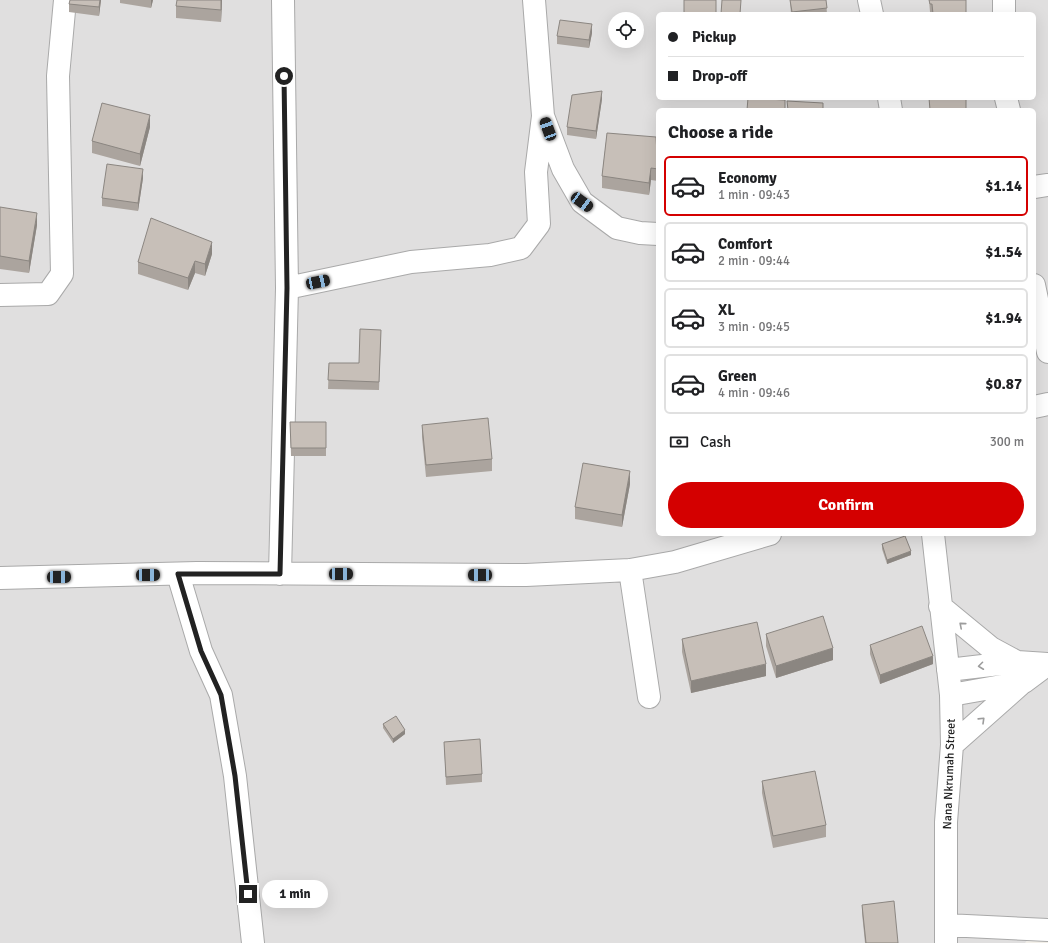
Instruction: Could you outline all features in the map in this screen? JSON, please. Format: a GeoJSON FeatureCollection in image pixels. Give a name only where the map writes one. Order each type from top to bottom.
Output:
{"type":"FeatureCollection","features":[{"type":"Feature","properties":{"kind":"street"},"geometry":{"type":"LineString","coordinates":[[0,295],[48,294],[62,274],[58,76],[65,0]]}},
{"type":"Feature","properties":{"kind":"street"},"geometry":{"type":"LineString","coordinates":[[280,574],[287,288],[283,0]]}},
{"type":"Feature","properties":{"kind":"street"},"geometry":{"type":"LineString","coordinates":[[287,288],[411,262],[490,255],[521,248],[538,224],[536,172],[543,116],[534,0]]}},
{"type":"Feature","properties":{"kind":"street"},"geometry":{"type":"LineString","coordinates":[[869,0],[872,12]]}},
{"type":"Feature","properties":{"kind":"street"},"geometry":{"type":"LineString","coordinates":[[1004,0],[1004,12]]}},
{"type":"Feature","properties":{"kind":"street"},"geometry":{"type":"LineString","coordinates":[[543,116],[563,169],[582,202],[617,228],[640,233],[656,234]]}},
{"type":"Feature","properties":{"kind":"street"},"geometry":{"type":"LineString","coordinates":[[1036,187],[1048,185]]}},
{"type":"Feature","properties":{"kind":"street"},"geometry":{"type":"LineString","coordinates":[[1036,295],[1048,352]]}},
{"type":"Feature","properties":{"kind":"street"},"geometry":{"type":"LineString","coordinates":[[1036,407],[1048,404]]}},
{"type":"Feature","properties":{"kind":"street"},"geometry":{"type":"LineString","coordinates":[[0,578],[178,574],[526,575],[630,570],[675,562],[763,536]]}},
{"type":"Feature","properties":{"kind":"street","name":"Nana Nkrumah Street"},"geometry":{"type":"LineString","coordinates":[[933,536],[951,695],[952,745],[946,822],[946,934]]}},
{"type":"Feature","properties":{"kind":"street"},"geometry":{"type":"LineString","coordinates":[[630,570],[649,697]]}},
{"type":"Feature","properties":{"kind":"street"},"geometry":{"type":"LineString","coordinates":[[178,574],[201,651],[221,695],[235,776],[253,943]]}},
{"type":"Feature","properties":{"kind":"street"},"geometry":{"type":"LineString","coordinates":[[940,606],[1020,672]]}},
{"type":"Feature","properties":{"kind":"street"},"geometry":{"type":"LineString","coordinates":[[948,670],[1020,672]]}},
{"type":"Feature","properties":{"kind":"street"},"geometry":{"type":"LineString","coordinates":[[951,695],[1020,672]]}},
{"type":"Feature","properties":{"kind":"street"},"geometry":{"type":"LineString","coordinates":[[952,745],[1020,672]]}},
{"type":"Feature","properties":{"kind":"street"},"geometry":{"type":"LineString","coordinates":[[946,934],[1048,930]]}},
{"type":"Feature","properties":{"kind":"shaded area"},"geometry":{"type":"Polygon","coordinates":[[[0,0],[1048,0],[1048,917],[1025,943],[0,943],[0,0]]]}},
{"type":"Feature","properties":{"kind":"building"},"geometry":{"type":"Polygon","coordinates":[[[70,0],[100,0],[99,7],[69,4],[70,0]]]}},
{"type":"Feature","properties":{"kind":"building"},"geometry":{"type":"Polygon","coordinates":[[[177,0],[221,0],[221,10],[176,6],[177,0]]]}},
{"type":"Feature","properties":{"kind":"building"},"geometry":{"type":"Polygon","coordinates":[[[684,0],[716,0],[716,12],[684,12],[684,0]]]}},
{"type":"Feature","properties":{"kind":"building"},"geometry":{"type":"Polygon","coordinates":[[[722,0],[741,0],[740,12],[721,12],[722,0]]]}},
{"type":"Feature","properties":{"kind":"building"},"geometry":{"type":"Polygon","coordinates":[[[790,0],[826,0],[827,8],[792,12],[790,0]]]}},
{"type":"Feature","properties":{"kind":"building"},"geometry":{"type":"Polygon","coordinates":[[[929,0],[966,0],[966,12],[933,12],[932,4],[930,4],[929,0]]]}},
{"type":"Feature","properties":{"kind":"building"},"geometry":{"type":"Polygon","coordinates":[[[560,20],[592,24],[589,40],[557,36],[560,20]]]}},
{"type":"Feature","properties":{"kind":"building"},"geometry":{"type":"Polygon","coordinates":[[[602,91],[596,131],[567,127],[572,95],[602,91]]]}},
{"type":"Feature","properties":{"kind":"building"},"geometry":{"type":"Polygon","coordinates":[[[748,100],[785,100],[785,108],[747,108],[748,100]]]}},
{"type":"Feature","properties":{"kind":"building"},"geometry":{"type":"Polygon","coordinates":[[[929,100],[966,100],[966,108],[930,108],[929,100]]]}},
{"type":"Feature","properties":{"kind":"building"},"geometry":{"type":"Polygon","coordinates":[[[787,101],[823,103],[823,108],[788,108],[787,101]]]}},
{"type":"Feature","properties":{"kind":"building"},"geometry":{"type":"Polygon","coordinates":[[[102,103],[150,115],[140,154],[92,141],[102,103]]]}},
{"type":"Feature","properties":{"kind":"building"},"geometry":{"type":"Polygon","coordinates":[[[607,133],[656,137],[656,169],[651,168],[649,183],[602,176],[607,133]]]}},
{"type":"Feature","properties":{"kind":"building"},"geometry":{"type":"Polygon","coordinates":[[[107,164],[143,169],[138,203],[102,198],[107,164]]]}},
{"type":"Feature","properties":{"kind":"building"},"geometry":{"type":"Polygon","coordinates":[[[0,207],[37,213],[29,261],[0,256],[0,207]]]}},
{"type":"Feature","properties":{"kind":"building"},"geometry":{"type":"Polygon","coordinates":[[[151,218],[212,242],[205,264],[195,261],[188,278],[138,262],[151,218]]]}},
{"type":"Feature","properties":{"kind":"building"},"geometry":{"type":"Polygon","coordinates":[[[360,329],[381,330],[379,382],[328,380],[329,363],[359,363],[360,329]]]}},
{"type":"Feature","properties":{"kind":"building"},"geometry":{"type":"Polygon","coordinates":[[[488,418],[492,459],[426,465],[422,425],[488,418]]]}},
{"type":"Feature","properties":{"kind":"building"},"geometry":{"type":"Polygon","coordinates":[[[290,422],[326,422],[326,448],[291,448],[290,422]]]}},
{"type":"Feature","properties":{"kind":"building"},"geometry":{"type":"Polygon","coordinates":[[[583,463],[630,471],[622,515],[575,507],[583,463]]]}},
{"type":"Feature","properties":{"kind":"building"},"geometry":{"type":"Polygon","coordinates":[[[905,536],[911,551],[887,560],[882,544],[905,536]]]}},
{"type":"Feature","properties":{"kind":"building"},"geometry":{"type":"Polygon","coordinates":[[[823,616],[833,648],[776,666],[766,634],[823,616]]]}},
{"type":"Feature","properties":{"kind":"building"},"geometry":{"type":"Polygon","coordinates":[[[757,622],[766,664],[691,681],[682,639],[757,622]]]}},
{"type":"Feature","properties":{"kind":"building"},"geometry":{"type":"Polygon","coordinates":[[[922,626],[933,656],[880,675],[870,645],[922,626]]]}},
{"type":"Feature","properties":{"kind":"building"},"geometry":{"type":"Polygon","coordinates":[[[396,716],[405,730],[393,739],[383,724],[396,716]]]}},
{"type":"Feature","properties":{"kind":"building"},"geometry":{"type":"Polygon","coordinates":[[[480,739],[482,774],[446,777],[444,742],[480,739]]]}},
{"type":"Feature","properties":{"kind":"building"},"geometry":{"type":"Polygon","coordinates":[[[815,771],[826,825],[773,836],[762,781],[815,771]]]}},
{"type":"Feature","properties":{"kind":"building"},"geometry":{"type":"Polygon","coordinates":[[[894,901],[898,943],[866,943],[862,905],[894,901]]]}},
{"type":"Feature","properties":{"kind":"route"},"geometry":{"type":"LineString","coordinates":[[248,894],[235,776],[221,695],[201,651],[188,614],[178,574],[280,574],[287,288],[284,76]]}}]}
